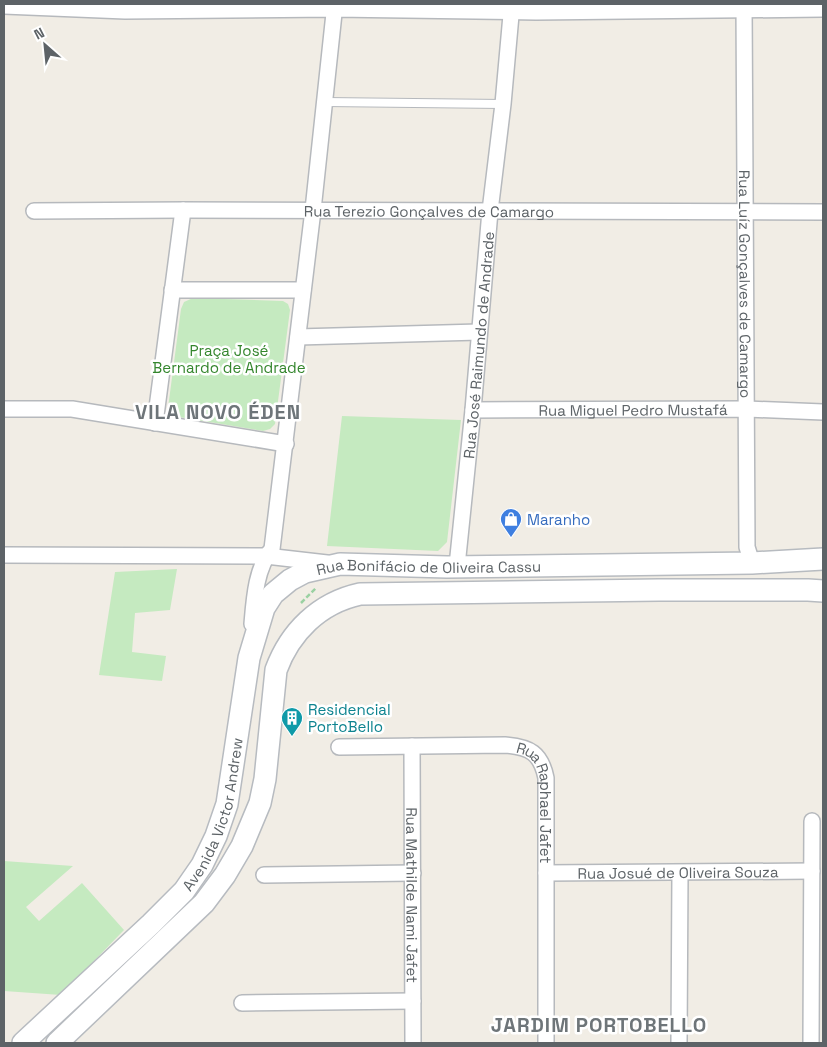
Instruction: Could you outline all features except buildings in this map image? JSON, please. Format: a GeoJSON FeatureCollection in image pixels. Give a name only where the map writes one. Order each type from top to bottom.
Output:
{"type":"FeatureCollection","features":[{"type":"Feature","properties":{"kind":"main road","name":"Rua Bonifácio de Oliveira Cassu"},"geometry":{"type":"LineString","coordinates":[[340,564],[457,566],[752,563],[823,559]]}},
{"type":"Feature","properties":{"kind":"main road"},"geometry":{"type":"LineString","coordinates":[[752,563],[766,580],[780,590]]}},
{"type":"Feature","properties":{"kind":"main road","name":"Avenida Victor Andrew"},"geometry":{"type":"LineString","coordinates":[[23,1043],[151,924],[184,891],[202,865],[216,836],[227,804],[249,658],[264,608],[273,594],[290,580],[305,572],[340,564]]}},
{"type":"Feature","properties":{"kind":"main road"},"geometry":{"type":"LineString","coordinates":[[375,594],[391,588],[434,583],[449,575],[457,566]]}},
{"type":"Feature","properties":{"kind":"main road","name":"Rua Bonifácio de Oliveira Cassu"},"geometry":{"type":"LineString","coordinates":[[309,620],[341,600],[360,594],[610,590],[823,591]]}},
{"type":"Feature","properties":{"kind":"main road","name":"Avenida Victor Andrew"},"geometry":{"type":"LineString","coordinates":[[57,1043],[204,903],[225,875],[242,846],[260,803],[269,754],[276,670],[288,644],[309,620]]}},
{"type":"Feature","properties":{"kind":"main road"},"geometry":{"type":"LineString","coordinates":[[244,693],[250,703],[249,734],[258,747],[269,754]]}},
{"type":"Feature","properties":{"kind":"street"},"geometry":{"type":"LineString","coordinates":[[4,6],[512,8],[745,6],[823,9]]}},
{"type":"Feature","properties":{"kind":"street"},"geometry":{"type":"LineString","coordinates":[[249,658],[256,593],[266,556],[272,549],[286,444],[335,6]]}},
{"type":"Feature","properties":{"kind":"street","name":"Rua Luíz Gonçalves de Camargo"},"geometry":{"type":"LineString","coordinates":[[745,6],[747,547],[752,563]]}},
{"type":"Feature","properties":{"kind":"street","name":"Rua José Raimundo de Andrade"},"geometry":{"type":"LineString","coordinates":[[457,566],[490,211],[512,8]]}},
{"type":"Feature","properties":{"kind":"street"},"geometry":{"type":"LineString","coordinates":[[155,423],[183,210]]}},
{"type":"Feature","properties":{"kind":"street","name":"Rua Terezio Gonçalves de Camargo"},"geometry":{"type":"LineString","coordinates":[[34,211],[823,212]]}},
{"type":"Feature","properties":{"kind":"street"},"geometry":{"type":"LineString","coordinates":[[172,290],[303,290]]}},
{"type":"Feature","properties":{"kind":"street"},"geometry":{"type":"LineString","coordinates":[[298,337],[479,332]]}},
{"type":"Feature","properties":{"kind":"street"},"geometry":{"type":"LineString","coordinates":[[4,409],[72,409],[286,444]]}},
{"type":"Feature","properties":{"kind":"street","name":"Rua Miguel Pedro Mustafá"},"geometry":{"type":"LineString","coordinates":[[473,410],[747,409],[823,412]]}},
{"type":"Feature","properties":{"kind":"street","name":"Rua Bonifácio de Oliveira Cassu"},"geometry":{"type":"LineString","coordinates":[[4,555],[266,556],[340,564]]}},
{"type":"Feature","properties":{"kind":"street","name":"Rua Mathilde Nami Jafet"},"geometry":{"type":"LineString","coordinates":[[412,746],[413,1043]]}},
{"type":"Feature","properties":{"kind":"street","name":"Rua Raphael Jafet"},"geometry":{"type":"LineString","coordinates":[[339,747],[518,746],[533,752],[543,765],[546,778],[546,1043]]}},
{"type":"Feature","properties":{"kind":"street"},"geometry":{"type":"LineString","coordinates":[[811,1043],[812,821]]}},
{"type":"Feature","properties":{"kind":"street","name":"Rua Josué de Oliveira Souza"},"geometry":{"type":"LineString","coordinates":[[546,873],[812,871]]}},
{"type":"Feature","properties":{"kind":"street"},"geometry":{"type":"LineString","coordinates":[[264,875],[413,873]]}},
{"type":"Feature","properties":{"kind":"street"},"geometry":{"type":"LineString","coordinates":[[679,1043],[680,873]]}},
{"type":"Feature","properties":{"kind":"street"},"geometry":{"type":"LineString","coordinates":[[242,1003],[413,1002]]}},
{"type":"Feature","properties":{"kind":"lane"},"geometry":{"type":"LineString","coordinates":[[325,102],[503,104]]}},
{"type":"Feature","properties":{"kind":"lane"},"geometry":{"type":"LineString","coordinates":[[794,561],[823,565]]}},
{"type":"Feature","properties":{"kind":"green space","name":"Praça José Bernardo de Andrade"},"geometry":{"type":"Polygon","coordinates":[[[193,298],[283,301],[288,304],[290,310],[275,424],[270,429],[263,431],[173,416],[169,413],[168,408],[181,309],[184,302],[193,298]]]}},
{"type":"Feature","properties":{"kind":"green space"},"geometry":{"type":"Polygon","coordinates":[[[342,416],[461,420],[447,542],[438,551],[327,546],[342,416]]]}},
{"type":"Feature","properties":{"kind":"green space"},"geometry":{"type":"Polygon","coordinates":[[[177,569],[170,610],[135,613],[132,652],[166,656],[162,681],[99,675],[115,572],[177,569]]]}},
{"type":"Feature","properties":{"kind":"green space"},"geometry":{"type":"Polygon","coordinates":[[[4,861],[73,866],[26,907],[39,921],[82,883],[124,930],[61,995],[4,991],[4,861]]]}},
{"type":"Feature","properties":{"kind":"place","name":"Maranho"},"geometry":{"type":"Point","coordinates":[511,538]}},
{"type":"Feature","properties":{"kind":"place","name":"Residencial PortoBello"},"geometry":{"type":"Point","coordinates":[292,737]}},
{"type":"Feature","properties":{"kind":"district","name":"VILA NOVO ÉDEN"},"geometry":{"type":"Point","coordinates":[218,412]}},
{"type":"Feature","properties":{"kind":"district","name":"JARDIM PORTOBELLO"},"geometry":{"type":"Point","coordinates":[599,1025]}}]}
